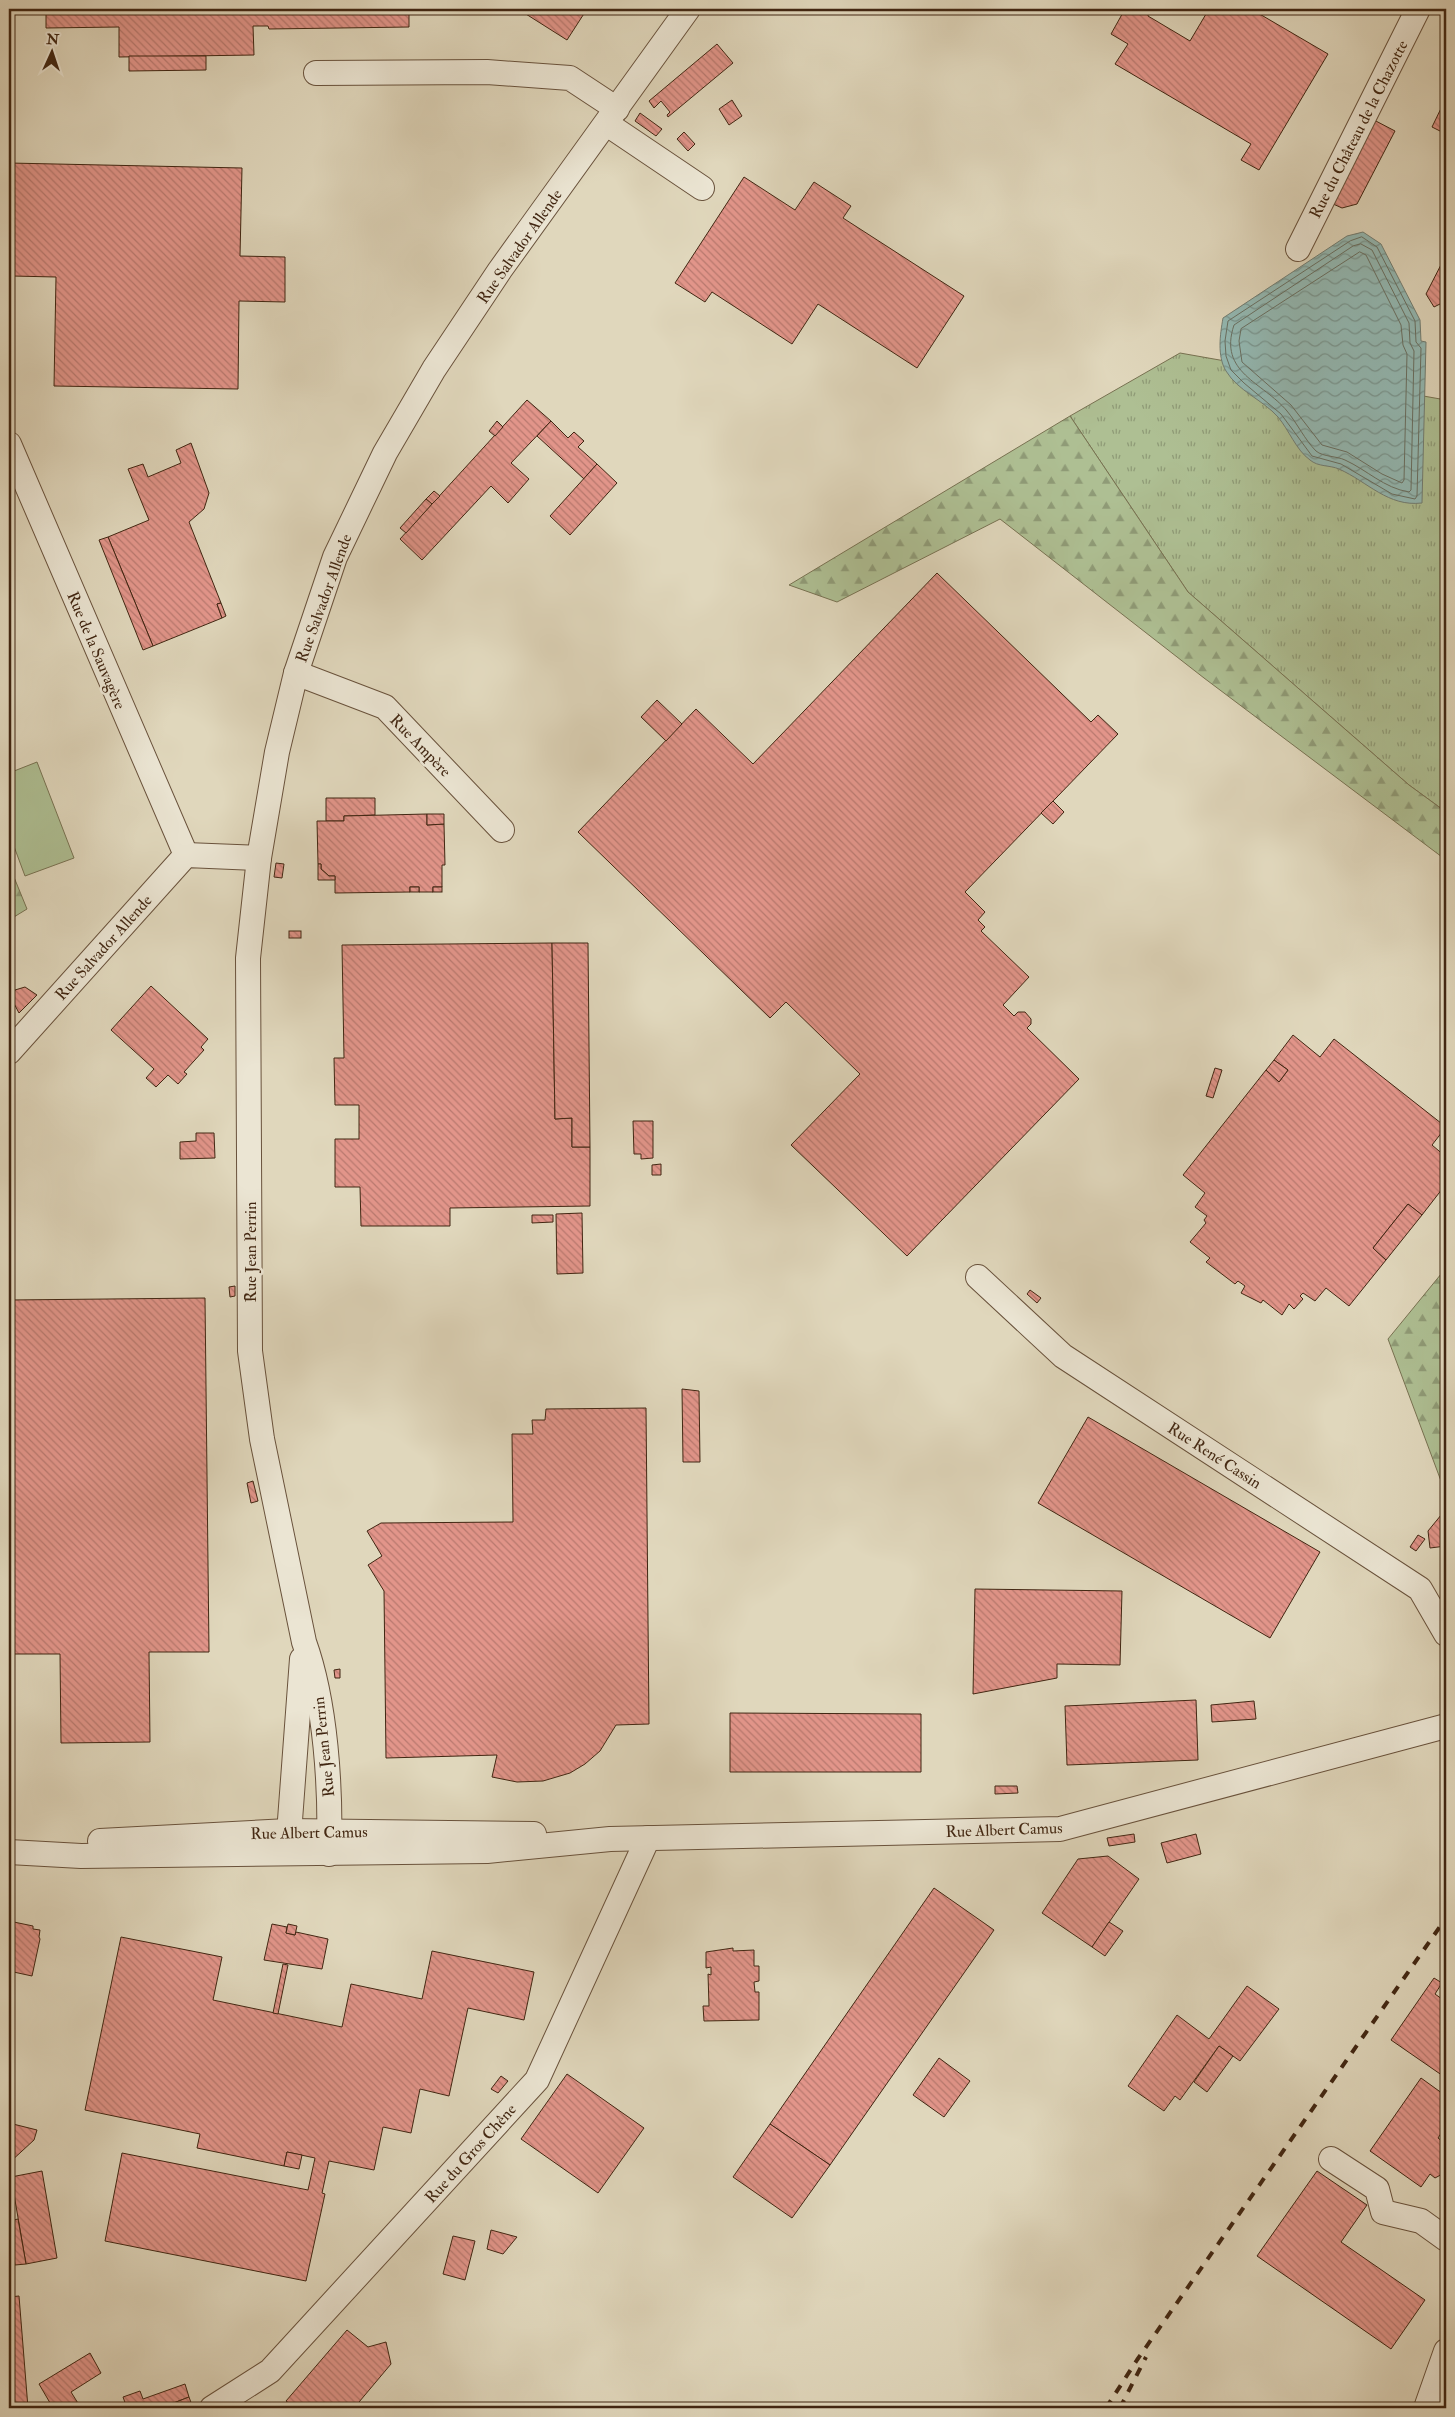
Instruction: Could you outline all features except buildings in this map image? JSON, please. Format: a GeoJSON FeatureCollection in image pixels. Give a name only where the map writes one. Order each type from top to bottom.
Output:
{"type":"FeatureCollection","features":[{"type":"Feature","properties":{"kind":"street","name":"Rue Salvador Allende"},"geometry":{"type":"LineString","coordinates":[[259,858],[277,752],[296,673],[335,557],[385,453],[434,369],[500,270],[687,9]]}},
{"type":"Feature","properties":{"kind":"street","name":"Rue du Château de la Chazotte"},"geometry":{"type":"LineString","coordinates":[[1298,249],[1418,9]]}},
{"type":"Feature","properties":{"kind":"street"},"geometry":{"type":"LineString","coordinates":[[316,73],[487,72],[570,78],[612,116],[702,188]]}},
{"type":"Feature","properties":{"kind":"street","name":"Rue de la Sauvagère"},"geometry":{"type":"LineString","coordinates":[[9,444],[186,855]]}},
{"type":"Feature","properties":{"kind":"street","name":"Rue Ampère"},"geometry":{"type":"LineString","coordinates":[[296,673],[385,707],[502,830]]}},
{"type":"Feature","properties":{"kind":"street","name":"Rue Salvador Allende"},"geometry":{"type":"LineString","coordinates":[[9,1049],[186,855]]}},
{"type":"Feature","properties":{"kind":"street"},"geometry":{"type":"LineString","coordinates":[[186,855],[259,858]]}},
{"type":"Feature","properties":{"kind":"street","name":"Rue Jean Perrin"},"geometry":{"type":"LineString","coordinates":[[259,858],[248,958],[250,1350],[262,1439],[304,1642],[313,1668],[326,1759],[330,1831],[329,1854]]}},
{"type":"Feature","properties":{"kind":"street","name":"Rue René Cassin"},"geometry":{"type":"LineString","coordinates":[[978,1277],[1064,1356],[1420,1589],[1446,1634]]}},
{"type":"Feature","properties":{"kind":"street","name":"Rue Jean Perrin"},"geometry":{"type":"LineString","coordinates":[[288,1854],[288,1831],[304,1642]]}},
{"type":"Feature","properties":{"kind":"street","name":"Rue Albert Camus"},"geometry":{"type":"LineString","coordinates":[[9,1851],[81,1856],[487,1851],[610,1839],[1060,1829],[1446,1726]]}},
{"type":"Feature","properties":{"kind":"street","name":"Rue Albert Camus"},"geometry":{"type":"LineString","coordinates":[[9,1851],[78,1842],[288,1831],[513,1833],[610,1839]]}},
{"type":"Feature","properties":{"kind":"street","name":"Rue du Gros Chêne"},"geometry":{"type":"LineString","coordinates":[[212,2408],[270,2371],[537,2080],[648,1838]]}},
{"type":"Feature","properties":{"kind":"street"},"geometry":{"type":"LineString","coordinates":[[1331,2159],[1377,2189],[1383,2212],[1421,2221],[1446,2239]]}},
{"type":"Feature","properties":{"kind":"street"},"geometry":{"type":"LineString","coordinates":[[1426,2408],[1446,2351]]}},
{"type":"Feature","properties":{"kind":"green space"},"geometry":{"type":"Polygon","coordinates":[[[1180,353],[1446,400],[1446,812],[1409,785],[1188,592],[1070,416],[1180,353]]]}},
{"type":"Feature","properties":{"kind":"green space"},"geometry":{"type":"Polygon","coordinates":[[[1070,416],[1188,592],[1409,785],[1446,812],[1446,860],[1204,678],[1000,519],[837,602],[789,585],[1070,416]]]}},
{"type":"Feature","properties":{"kind":"green space"},"geometry":{"type":"Polygon","coordinates":[[[37,762],[74,858],[25,876],[9,833],[9,773],[37,762]]]}},
{"type":"Feature","properties":{"kind":"green space"},"geometry":{"type":"Polygon","coordinates":[[[9,865],[27,909],[9,920],[9,865]]]}},
{"type":"Feature","properties":{"kind":"green space"},"geometry":{"type":"Polygon","coordinates":[[[1446,1268],[1446,1487],[1444,1489],[1388,1339],[1446,1268]]]}},
{"type":"Feature","properties":{"kind":"water"},"geometry":{"type":"Polygon","coordinates":[[[1363,232],[1381,244],[1420,320],[1421,341],[1426,342],[1422,503],[1410,503],[1388,497],[1339,469],[1317,464],[1310,460],[1301,451],[1278,417],[1231,378],[1221,359],[1220,338],[1223,318],[1347,236],[1363,232]]]}},
{"type":"Feature","properties":{"kind":"railway"},"geometry":{"type":"LineString","coordinates":[[1106,2408],[1137,2360],[1446,1918]]}},
{"type":"Feature","properties":{"kind":"railway"},"geometry":{"type":"LineString","coordinates":[[1120,2408],[1146,2357]]}}]}
